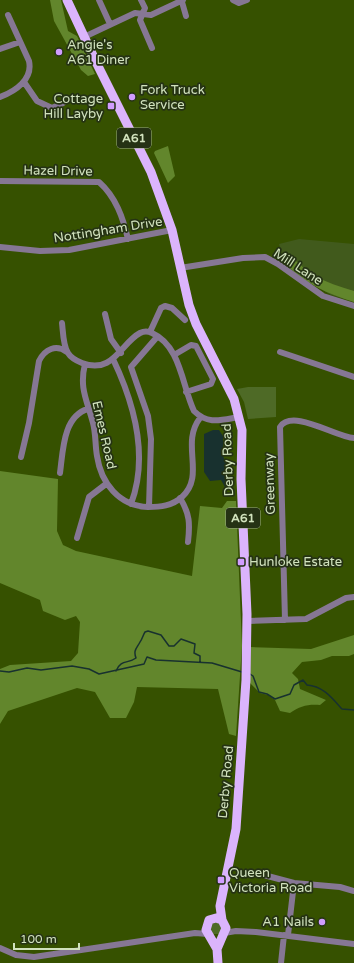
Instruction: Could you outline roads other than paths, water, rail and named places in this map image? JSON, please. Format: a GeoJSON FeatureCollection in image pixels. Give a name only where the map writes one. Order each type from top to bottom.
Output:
{"type":"FeatureCollection","features":[{"type":"Feature","properties":{"kind":"highway","name":"Derby Road"},"geometry":{"type":"LineString","coordinates":[[67,0],[151,172],[172,230],[180,268],[196,324],[232,392],[242,430],[241,479],[247,620],[246,680],[236,829],[220,906],[221,926]]}},
{"type":"Feature","properties":{"kind":"highway"},"geometry":{"type":"LineString","coordinates":[[207,923],[221,926],[208,933],[207,923]]}},
{"type":"Feature","properties":{"kind":"highway","name":"A61"},"geometry":{"type":"LineString","coordinates":[[218,963],[217,949],[221,926]]}},
{"type":"Feature","properties":{"kind":"highway","name":"A61"},"geometry":{"type":"LineString","coordinates":[[208,933],[217,949]]}},
{"type":"Feature","properties":{"kind":"street"},"geometry":{"type":"LineString","coordinates":[[99,0],[110,24]]}},
{"type":"Feature","properties":{"kind":"street"},"geometry":{"type":"LineString","coordinates":[[141,0],[145,8],[140,20],[152,48]]}},
{"type":"Feature","properties":{"kind":"street"},"geometry":{"type":"LineString","coordinates":[[233,0],[239,3],[247,0]]}},
{"type":"Feature","properties":{"kind":"street"},"geometry":{"type":"LineString","coordinates":[[84,36],[135,13],[151,15],[183,1],[186,16]]}},
{"type":"Feature","properties":{"kind":"street"},"geometry":{"type":"LineString","coordinates":[[0,97],[24,82],[30,69],[8,15]]}},
{"type":"Feature","properties":{"kind":"street"},"geometry":{"type":"LineString","coordinates":[[0,49],[20,42]]}},
{"type":"Feature","properties":{"kind":"street"},"geometry":{"type":"LineString","coordinates":[[24,82],[41,104],[52,108],[63,103]]}},
{"type":"Feature","properties":{"kind":"street","name":"Hazel Drive"},"geometry":{"type":"LineString","coordinates":[[0,182],[39,180],[99,182],[106,188],[116,205],[123,220],[128,239]]}},
{"type":"Feature","properties":{"kind":"street","name":"Nottingham Drive"},"geometry":{"type":"LineString","coordinates":[[0,247],[40,251],[69,250],[172,230]]}},
{"type":"Feature","properties":{"kind":"street","name":"Mill Lane"},"geometry":{"type":"LineString","coordinates":[[180,268],[244,258],[265,257],[278,264],[323,296],[354,306]]}},
{"type":"Feature","properties":{"kind":"street"},"geometry":{"type":"LineString","coordinates":[[150,332],[161,308],[165,306],[172,308],[185,320]]}},
{"type":"Feature","properties":{"kind":"street"},"geometry":{"type":"LineString","coordinates":[[105,314],[108,332],[121,353]]}},
{"type":"Feature","properties":{"kind":"street"},"geometry":{"type":"LineString","coordinates":[[62,323],[67,352]]}},
{"type":"Feature","properties":{"kind":"street"},"geometry":{"type":"LineString","coordinates":[[108,332],[115,330]]}},
{"type":"Feature","properties":{"kind":"street"},"geometry":{"type":"LineString","coordinates":[[21,457],[30,423],[39,361],[43,353],[51,348],[62,348],[75,360],[84,364],[98,365],[114,359],[139,333],[144,331],[150,332],[157,337],[174,355],[186,392],[194,411],[200,418],[211,422],[239,416]]}},
{"type":"Feature","properties":{"kind":"street"},"geometry":{"type":"LineString","coordinates":[[148,507],[151,439],[148,416],[131,367],[157,337]]}},
{"type":"Feature","properties":{"kind":"street"},"geometry":{"type":"LineString","coordinates":[[174,355],[191,345],[196,346],[213,379],[211,384],[186,392]]}},
{"type":"Feature","properties":{"kind":"street"},"geometry":{"type":"LineString","coordinates":[[280,352],[354,377]]}},
{"type":"Feature","properties":{"kind":"street"},"geometry":{"type":"LineString","coordinates":[[114,359],[135,420],[138,474],[130,504]]}},
{"type":"Feature","properties":{"kind":"street","name":"Emes Road"},"geometry":{"type":"LineString","coordinates":[[84,364],[82,377],[83,395],[93,424],[99,467],[106,484],[113,492],[130,504],[158,507],[171,504],[180,498]]}},
{"type":"Feature","properties":{"kind":"street"},"geometry":{"type":"LineString","coordinates":[[60,473],[64,443],[70,426],[78,414],[88,409]]}},
{"type":"Feature","properties":{"kind":"street"},"geometry":{"type":"LineString","coordinates":[[188,542],[190,522],[186,508],[180,498],[190,487],[194,468],[191,436],[200,418]]}},
{"type":"Feature","properties":{"kind":"street","name":"Greenway"},"geometry":{"type":"LineString","coordinates":[[285,620],[280,427],[282,424],[290,421],[299,421],[309,423],[343,437],[354,438]]}},
{"type":"Feature","properties":{"kind":"street"},"geometry":{"type":"LineString","coordinates":[[77,538],[89,497],[106,484]]}},
{"type":"Feature","properties":{"kind":"street"},"geometry":{"type":"LineString","coordinates":[[247,620],[306,619],[346,598],[354,597]]}},
{"type":"Feature","properties":{"kind":"street"},"geometry":{"type":"LineString","coordinates":[[260,874],[294,883],[340,887],[354,891]]}},
{"type":"Feature","properties":{"kind":"street"},"geometry":{"type":"LineString","coordinates":[[281,963],[294,883]]}},
{"type":"Feature","properties":{"kind":"street"},"geometry":{"type":"LineString","coordinates":[[221,926],[236,931],[286,935],[354,944]]}},
{"type":"Feature","properties":{"kind":"street"},"geometry":{"type":"LineString","coordinates":[[0,948],[16,954],[34,957],[195,933],[208,933]]}},
{"type":"Feature","properties":{"kind":"water"},"geometry":{"type":"Polygon","coordinates":[[[213,430],[219,430],[223,436],[223,456],[228,468],[226,489],[221,480],[210,481],[204,472],[204,434],[213,430]]]}},
{"type":"Feature","properties":{"kind":"waterway"},"geometry":{"type":"LineString","coordinates":[[116,671],[122,663],[136,658],[136,649],[145,632],[148,631],[161,635],[169,646],[174,646],[181,639],[195,644],[194,653],[200,656],[200,662]]}},
{"type":"Feature","properties":{"kind":"waterway"},"geometry":{"type":"LineString","coordinates":[[0,671],[9,672],[27,668],[41,670],[72,666],[89,669],[99,674],[144,664],[147,657],[156,660],[212,663],[242,672]]}},
{"type":"Feature","properties":{"kind":"waterway"},"geometry":{"type":"LineString","coordinates":[[250,674],[253,676],[259,692],[267,694],[275,699],[290,694],[294,685],[303,680],[307,685],[313,686],[327,693],[342,709],[354,710]]}},
{"type":"Feature","properties":{"kind":"place","name":"Angie's A61 Diner"},"geometry":{"type":"Point","coordinates":[59,52]}},
{"type":"Feature","properties":{"kind":"place","name":"Fork Truck Service"},"geometry":{"type":"Point","coordinates":[132,97]}},
{"type":"Feature","properties":{"kind":"place","name":"Cottage Hill Layby"},"geometry":{"type":"Point","coordinates":[111,106]}},
{"type":"Feature","properties":{"kind":"place","name":"Hunloke Estate"},"geometry":{"type":"Point","coordinates":[241,562]}},
{"type":"Feature","properties":{"kind":"place","name":"Queen Victoria Road"},"geometry":{"type":"Point","coordinates":[221,880]}},
{"type":"Feature","properties":{"kind":"place","name":"A1 Nails"},"geometry":{"type":"Point","coordinates":[322,922]}}]}
